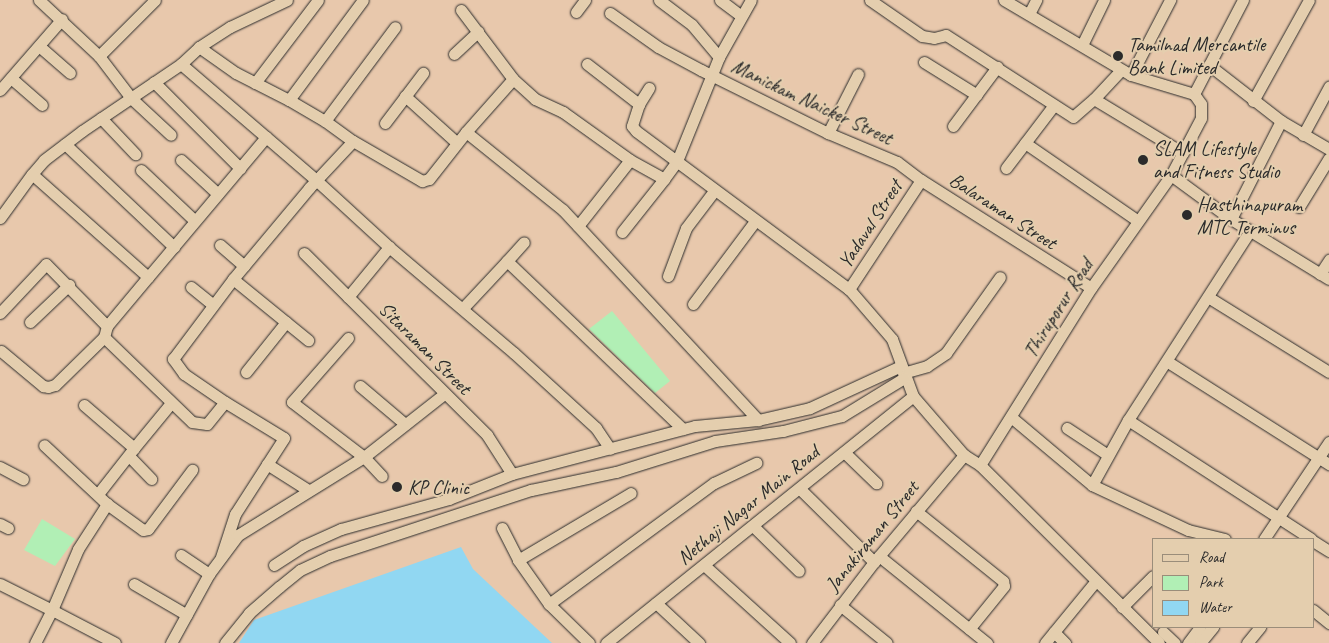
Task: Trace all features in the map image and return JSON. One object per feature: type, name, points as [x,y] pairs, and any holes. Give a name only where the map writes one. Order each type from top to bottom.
[{"type":"street","points":[[39,0],[99,56],[131,98],[170,135]]},
{"type":"street","points":[[99,56],[155,0]]},
{"type":"street","points":[[0,218],[32,174],[65,144],[181,64],[199,47],[230,27],[287,0]]},
{"type":"street","points":[[256,83],[318,0]]},
{"type":"street","points":[[289,100],[363,0]]},
{"type":"street","points":[[576,12],[586,0]]},
{"type":"street","points":[[658,0],[692,25],[719,56]]},
{"type":"street","points":[[720,0],[741,16]]},
{"type":"street","points":[[622,232],[677,161],[719,56],[751,0]]},
{"type":"street","points":[[870,0],[922,36],[934,38],[946,35],[1073,117],[1094,99],[1121,70]]},
{"type":"street","points":[[1004,0],[1132,76],[1194,94],[1243,0]]},
{"type":"street","points":[[1030,14],[1036,0]]},
{"type":"street","points":[[1082,45],[1104,0]]},
{"type":"street","points":[[1132,76],[1170,0]]},
{"type":"street","points":[[1253,101],[1309,0]]},
{"type":"street","points":[[461,10],[514,79],[535,100],[563,112],[630,160],[664,179]]},
{"type":"street","name":"Manickam Naicker Street","points":[[610,13],[658,46],[712,76],[828,133],[897,162]]},
{"type":"street","points":[[0,90],[62,20]]},
{"type":"street","points":[[325,121],[395,27]]},
{"type":"street","points":[[454,54],[478,32]]},
{"type":"street","points":[[39,46],[70,73]]},
{"type":"street","points":[[199,47],[422,181],[429,179],[466,132],[514,79]]},
{"type":"street","points":[[924,62],[977,95]]},
{"type":"street","points":[[181,64],[463,308],[596,428],[610,449]]},
{"type":"street","points":[[587,64],[639,104]]},
{"type":"street","points":[[1209,65],[1281,121],[1329,149]]},
{"type":"street","points":[[953,126],[997,67]]},
{"type":"street","points":[[385,123],[423,73]]},
{"type":"street","points":[[828,133],[858,74]]},
{"type":"street","points":[[11,78],[42,105]]},
{"type":"street","points":[[154,82],[240,168]]},
{"type":"street","points":[[649,88],[639,104],[632,126],[714,191],[849,289],[885,327],[913,396],[964,454],[980,465],[1122,607],[1161,638],[1175,643]]},
{"type":"street","points":[[1303,135],[1328,92]]},
{"type":"street","name":"Thiruporur Road","points":[[980,465],[1091,288],[1171,175],[1203,112],[1194,94]]},
{"type":"street","points":[[406,96],[457,143]]},
{"type":"street","points":[[1094,99],[1183,153]]},
{"type":"street","points":[[1006,168],[1054,104]]},
{"type":"street","points":[[101,118],[135,154]]},
{"type":"street","points":[[1231,219],[1281,121]]},
{"type":"street","points":[[466,132],[563,210],[758,420]]},
{"type":"street","points":[[1,351],[42,386],[55,385],[106,331],[148,277],[266,137]]},
{"type":"street","points":[[220,557],[235,514],[284,438],[184,374],[173,359],[233,279],[316,180],[353,141]]},
{"type":"street","points":[[1024,143],[1138,221]]},
{"type":"street","points":[[65,144],[174,247]]},
{"type":"street","points":[[1299,207],[1329,158]]},
{"type":"street","points":[[181,160],[218,194]]},
{"type":"street","points":[[578,226],[630,160]]},
{"type":"street","name":"Yadaval Street","points":[[849,289],[921,180],[897,162]]},
{"type":"street","points":[[142,170],[195,221]]},
{"type":"street","points":[[32,174],[148,277]]},
{"type":"street","points":[[1171,175],[1231,219],[1324,277],[1329,260]]},
{"type":"street","name":"Balaraman Street","points":[[921,180],[1091,288]]},
{"type":"street","points":[[668,276],[686,228],[714,191]]},
{"type":"street","points":[[693,304],[755,221]]},
{"type":"street","points":[[1092,485],[1128,420],[1168,362],[1250,231]]},
{"type":"street","points":[[463,308],[524,242]]},
{"type":"street","points":[[220,245],[244,266]]},
{"type":"street","points":[[348,297],[390,246]]},
{"type":"street","name":"Sitaraman Street","points":[[304,253],[490,440],[512,474]]},
{"type":"street","points":[[507,261],[683,429]]},
{"type":"street","points":[[0,312],[43,264],[49,264],[171,403],[192,422],[203,425],[225,402]]},
{"type":"street","points":[[274,565],[304,546],[341,529],[448,499],[512,474],[683,429],[758,420],[810,408],[903,372],[927,366],[946,353],[1000,277]]},
{"type":"street","points":[[233,279],[308,340]]},
{"type":"street","points":[[30,322],[69,286]]},
{"type":"street","points":[[191,287],[213,305]]},
{"type":"street","points":[[1208,297],[1329,372]]},
{"type":"street","points":[[246,372],[286,322]]},
{"type":"street","points":[[348,338],[292,402],[364,457],[382,476]]},
{"type":"street","points":[[1168,362],[1329,464]]},
{"type":"street","points":[[225,643],[248,612],[300,570],[330,556],[531,490],[616,472],[715,441],[783,430],[842,416],[903,372]]},
{"type":"street","points":[[360,386],[404,424]]},
{"type":"street","points":[[171,643],[209,574],[238,535],[364,457],[444,394]]},
{"type":"street","name":"Nethaji Nagar Main Road","points":[[606,643],[800,489],[913,396]]},
{"type":"street","points":[[98,494],[171,403]]},
{"type":"street","points":[[84,405],[132,452],[151,479]]},
{"type":"street","points":[[1011,418],[1092,485],[1180,526],[1222,538]]},
{"type":"street","points":[[1128,420],[1309,538]]},
{"type":"street","points":[[1067,428],[1108,455]]},
{"type":"street","points":[[1265,538],[1329,442]]},
{"type":"street","points":[[44,446],[107,504],[142,530],[148,529],[192,470]]},
{"type":"street","points":[[844,452],[876,483]]},
{"type":"street","name":"Janakiraman Street","points":[[812,643],[876,559],[964,454]]},
{"type":"street","points":[[550,604],[707,488],[756,463]]},
{"type":"street","points":[[267,464],[308,490]]},
{"type":"street","points":[[0,467],[22,479]]},
{"type":"street","points":[[800,489],[876,559],[987,643]]},
{"type":"street","points":[[518,560],[631,494]]},
{"type":"street","points":[[36,643],[78,550],[107,504]]},
{"type":"street","points":[[916,511],[1000,579],[1004,586],[969,630]]},
{"type":"street","points":[[753,526],[799,571]]},
{"type":"street","points":[[502,528],[518,560],[550,604],[588,643]]},
{"type":"street","points":[[1314,541],[1329,551]]},
{"type":"street","points":[[181,555],[209,574]]},
{"type":"street","points":[[704,565],[790,643]]},
{"type":"street","points":[[1122,607],[1152,577]]},
{"type":"street","points":[[1045,643],[1096,582]]},
{"type":"street","points":[[0,584],[115,643]]},
{"type":"street","points":[[134,584],[186,615]]},
{"type":"street","points":[[656,603],[699,643]]},
{"type":"street","points":[[840,605],[887,643]]},
{"type":"street","points":[[1314,611],[1329,623]]},
{"type":"street","points":[[1188,643],[1199,628]]},
{"type":"street","points":[[1200,643],[1212,628]]},
{"type":"street","points":[[1247,643],[1255,628]]},
{"type":"street","points":[[1054,632],[1065,643]]},
{"type":"green space","points":[[612,311],[670,381],[655,393],[589,329]]},
{"type":"green space","points":[[42,519],[75,539],[55,566],[24,550]]},
{"type":"water","points":[[461,547],[473,569],[552,643],[239,643],[254,620]]},
{"type":"place","name":"Tamilnad Mercantile Bank Limited","points":[[1118,56]]},
{"type":"place","name":"SLAM Lifestyle and Fitness Studio","points":[[1143,160]]},
{"type":"place","name":"Hasthinapuram MTC Terminus","points":[[1187,215]]},
{"type":"place","name":"KP Clinic","points":[[397,487]]}]
